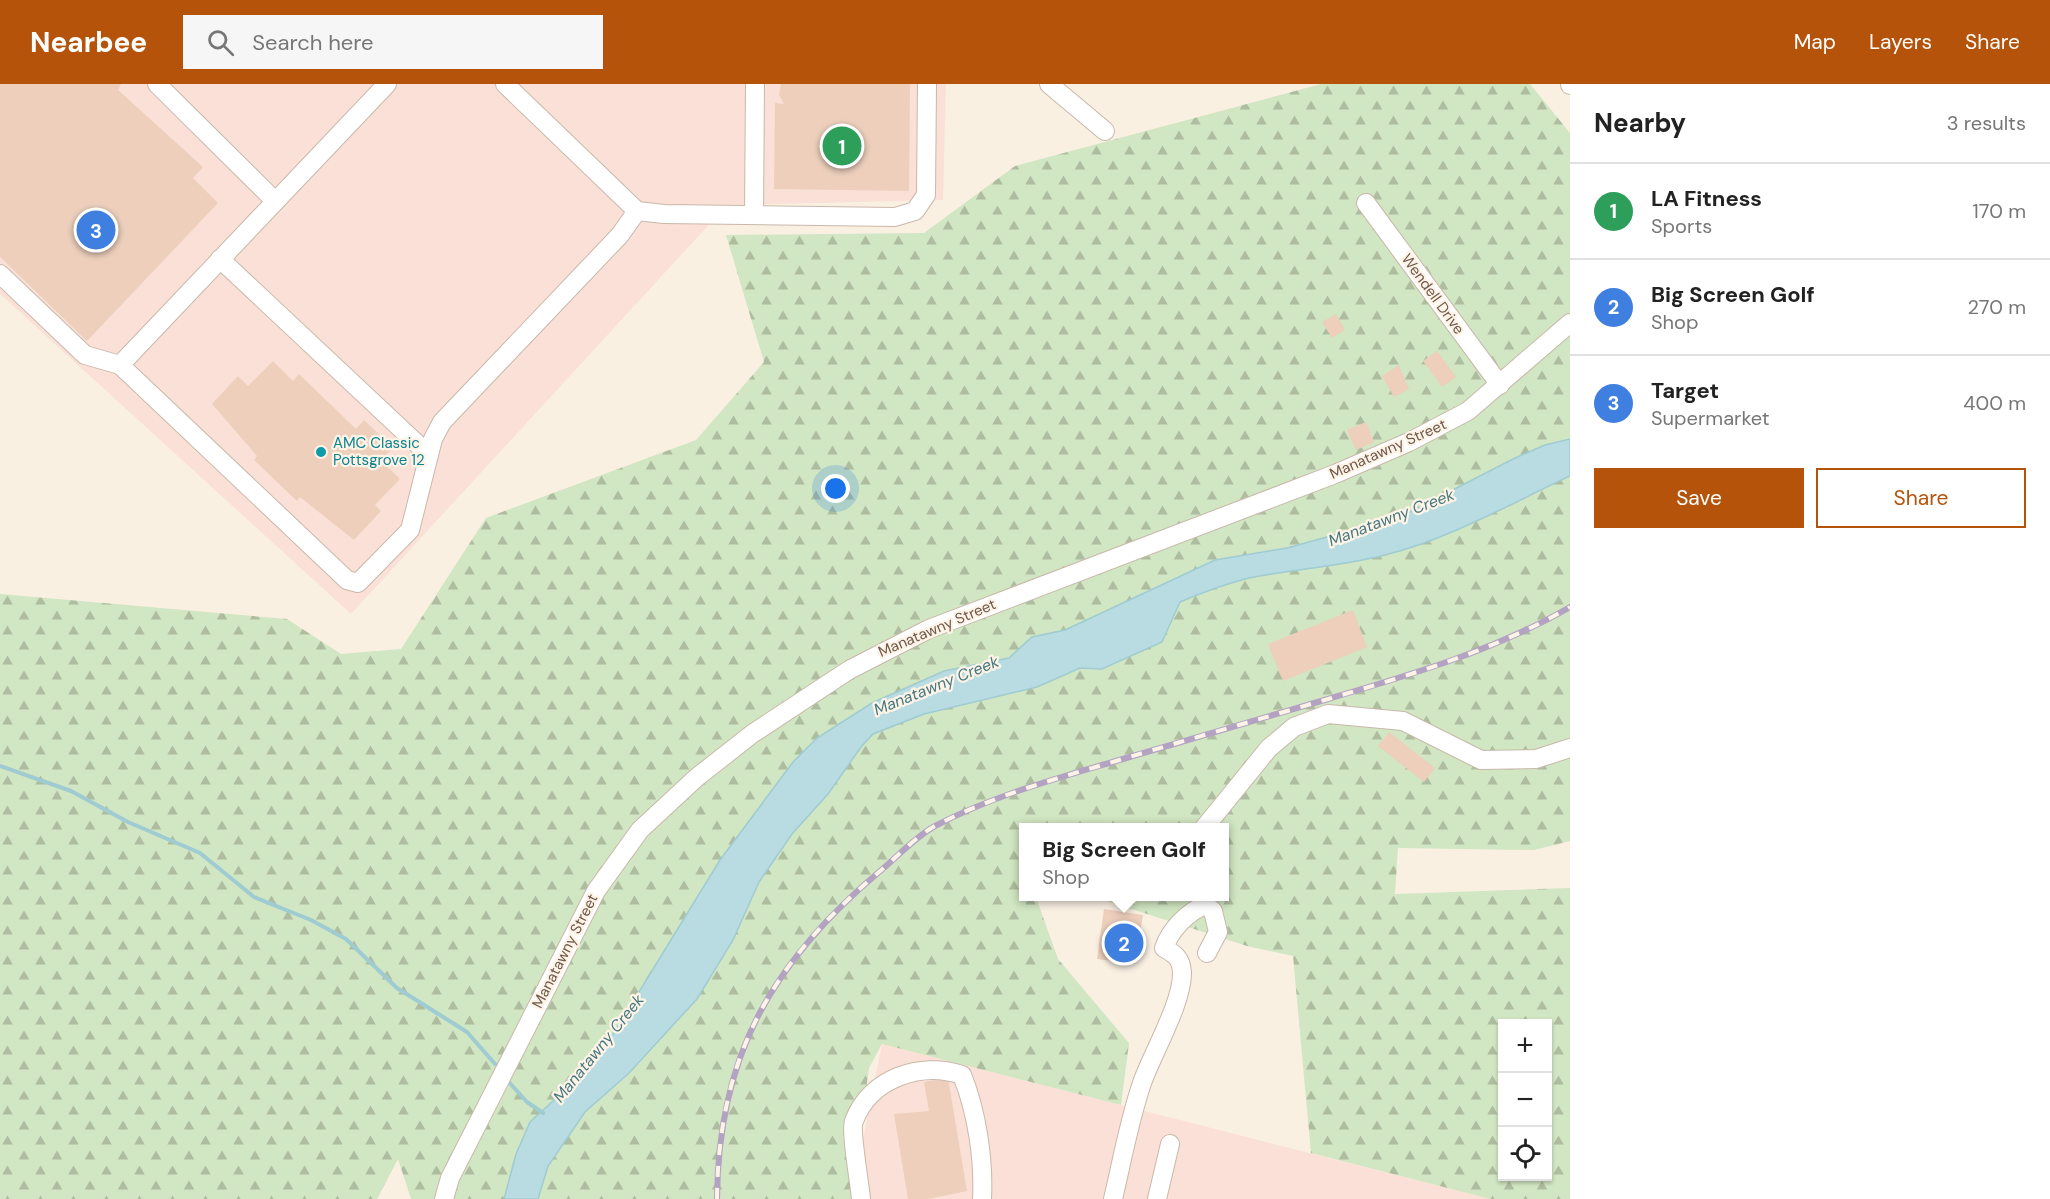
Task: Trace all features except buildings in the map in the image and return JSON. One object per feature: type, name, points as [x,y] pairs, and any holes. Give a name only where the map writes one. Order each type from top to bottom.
[{"type":"street","points":[[157,84],[275,201]]},
{"type":"street","points":[[120,365],[387,84]]},
{"type":"street","points":[[505,84],[637,211],[664,214],[895,217],[915,211],[926,195],[927,84]]},
{"type":"street","points":[[754,214],[755,84]]},
{"type":"street","points":[[1049,84],[1105,131]]},
{"type":"street","name":"Wendell Drive","points":[[1366,203],[1500,385]]},
{"type":"street","points":[[0,274],[85,355],[120,365],[347,580],[358,583],[410,530],[433,439],[442,422],[620,235],[637,211]]},
{"type":"street","points":[[220,259],[429,455]]},
{"type":"street","name":"Manatawny Street","points":[[444,1199],[450,1178],[596,891],[640,830],[696,778],[752,734],[849,670],[911,637],[1370,459],[1440,428],[1468,411],[1570,323]]},
{"type":"street","points":[[1208,823],[1269,748],[1294,727],[1328,714],[1403,721],[1481,760],[1536,759],[1570,748]]},
{"type":"street","points":[[1113,1199],[1142,1083],[1167,1028],[1182,973],[1180,960],[1176,954],[1164,948],[1183,920],[1197,908],[1206,905],[1213,911],[1218,932],[1208,953]]},
{"type":"street","points":[[861,1199],[852,1122],[867,1099],[891,1080],[910,1072],[933,1068],[962,1075],[969,1093],[983,1180],[982,1199]]},
{"type":"street","points":[[1156,1199],[1170,1144]]},
{"type":"shaded area","points":[[0,84],[946,84],[943,200],[727,205],[351,614],[0,294]]},
{"type":"shaded area","points":[[882,1044],[1490,1199],[851,1199]]},
{"type":"green space","points":[[1321,84],[1530,84],[1570,133],[1570,841],[1534,850],[1398,848],[1395,894],[1570,888],[1570,1199],[1490,1199],[1311,1153],[1293,956],[1247,946],[1106,901],[1229,901],[1229,823],[1019,823],[1019,901],[1037,901],[1058,959],[1129,1043],[1121,1105],[882,1044],[869,1068],[851,1199],[411,1199],[398,1159],[377,1199],[0,1199],[0,594],[287,619],[341,654],[401,649],[486,518],[696,440],[764,362],[726,235],[924,233],[1015,166]]},
{"type":"water","name":"Manatawny Creek","points":[[1570,439],[1570,476],[1456,530],[1385,555],[1245,579],[1212,589],[1180,602],[1162,642],[1102,669],[1080,668],[1037,687],[924,714],[873,734],[861,747],[828,794],[792,834],[759,882],[733,940],[697,999],[629,1073],[585,1112],[548,1166],[538,1199],[504,1199],[516,1154],[530,1122],[596,1062],[720,860],[793,762],[817,738],[872,703],[944,671],[1009,658],[1032,637],[1065,630],[1215,560],[1287,548],[1400,517],[1515,458],[1545,445]]},
{"type":"waterway","points":[[0,766],[71,791],[128,822],[200,853],[254,897],[311,920],[346,939],[397,988],[467,1032],[495,1064]]},
{"type":"waterway","points":[[507,1080],[527,1102],[543,1113]]},
{"type":"railway","points":[[717,1199],[720,1148],[728,1101],[740,1057],[758,1016],[781,978],[808,942],[841,906],[906,848],[935,826],[1024,789],[1421,671],[1483,649],[1570,607]]},
{"type":"place","name":"LA Fitness","points":[[842,146]]},
{"type":"place","name":"Target","points":[[96,230]]},
{"type":"place","name":"AMC Classic Pottsgrove 12","points":[[321,452]]},
{"type":"place","name":"Big Screen Golf","points":[[1124,943]]}]
